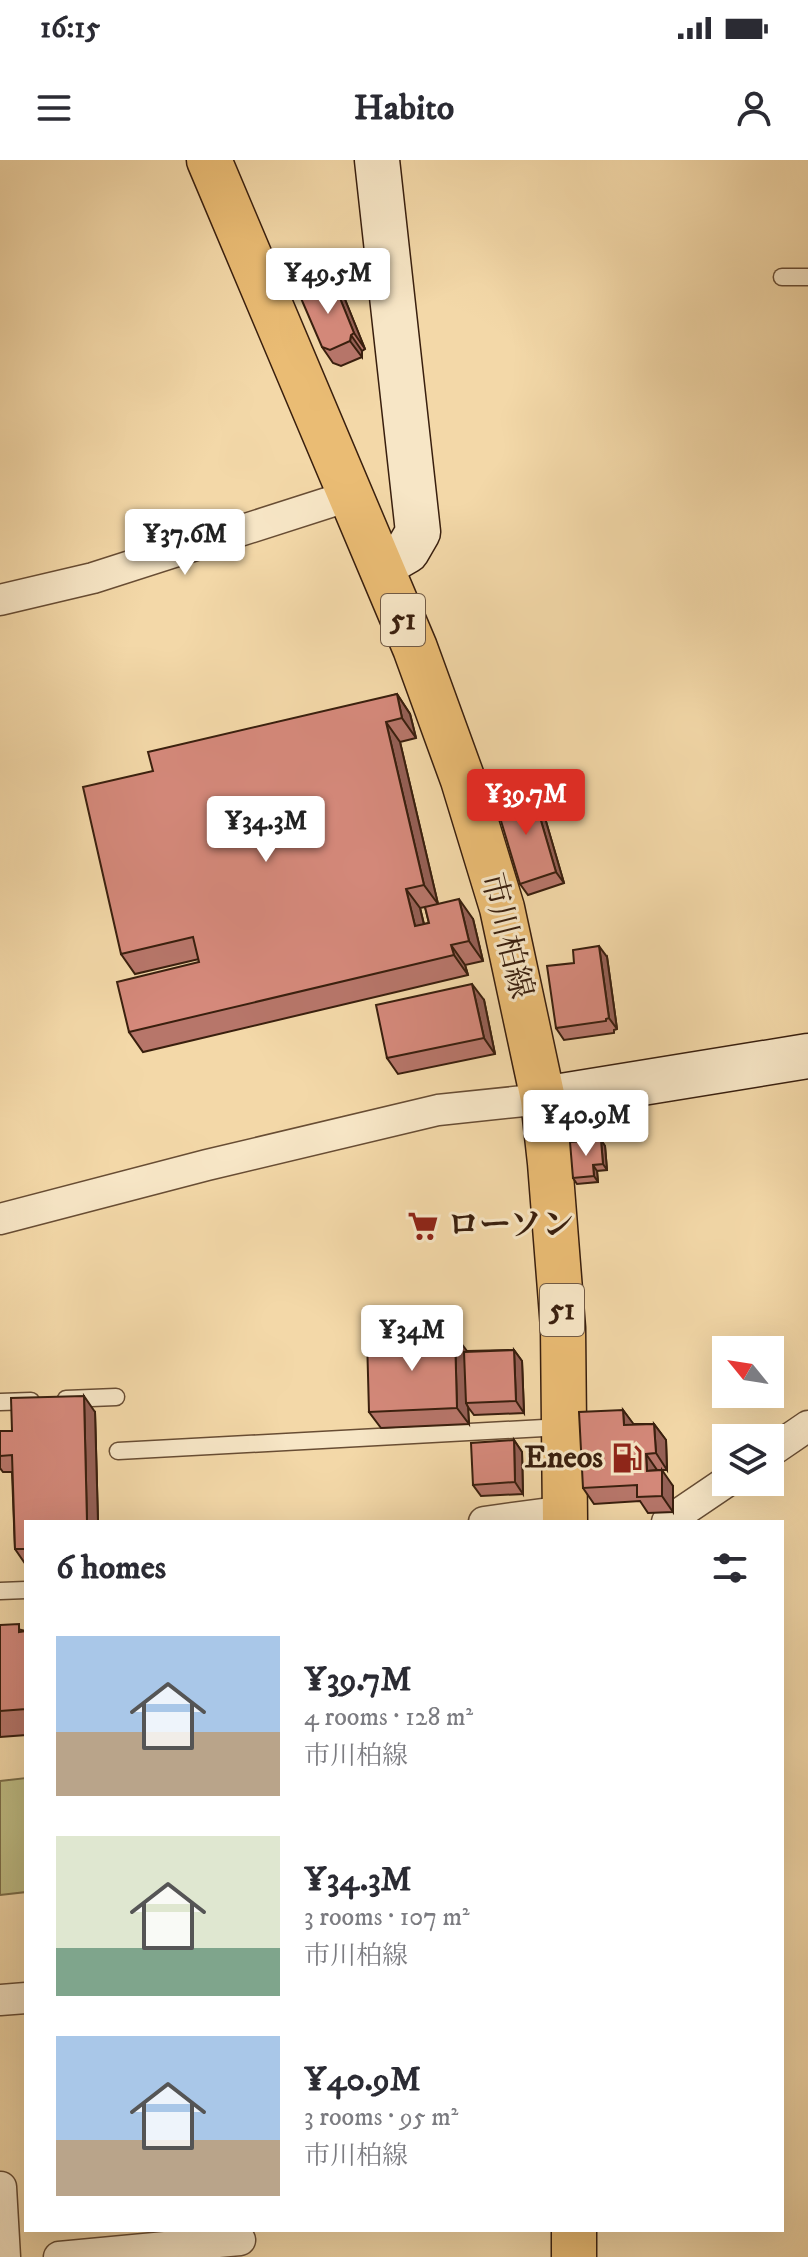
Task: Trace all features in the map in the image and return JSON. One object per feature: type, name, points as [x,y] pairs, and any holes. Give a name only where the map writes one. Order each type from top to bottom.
[{"type":"main road","name":"市川柏線","points":[[209,160],[381,566],[463,780],[498,894],[543,1099],[550,1163],[563,1328],[565,1517]]},
{"type":"main road","points":[[574,2232],[574,2257]]},
{"type":"street","points":[[377,160],[418,532],[407,551],[381,566]]},
{"type":"street","points":[[0,600],[93,578],[352,495]]},
{"type":"street","points":[[0,1219],[207,1165],[438,1110],[543,1099],[808,1056]]},
{"type":"street","points":[[784,1442],[808,1426]]},
{"type":"street","points":[[670,1520],[712,1491]]},
{"type":"street","points":[[516,1520],[565,1517]]},
{"type":"street","points":[[0,2000],[24,1998]]},
{"type":"street","points":[[0,2176],[5,2257]]},
{"type":"street","points":[[59,2257],[240,2240]]},
{"type":"lane","points":[[782,277],[808,277]]},
{"type":"lane","points":[[0,1402],[116,1397]]},
{"type":"lane","points":[[118,1451],[564,1427]]},
{"type":"lane","points":[[0,1591],[24,1590]]},
{"type":"shaded area","points":[[24,1778],[24,1892],[0,1895],[0,1781]]},
{"type":"building","points":[[333,281],[354,333],[350,341],[330,350],[322,347],[300,296]]},
{"type":"building","points":[[397,694],[402,718],[386,722],[424,885],[406,889],[415,926],[429,923],[425,907],[459,899],[469,941],[451,945],[454,955],[129,1032],[117,982],[199,962],[193,937],[121,954],[83,787],[153,771],[148,752]]},
{"type":"building","points":[[532,790],[556,872],[520,884],[495,801]]},
{"type":"building","points":[[599,946],[609,1018],[556,1028],[547,966],[574,963],[573,950]]},
{"type":"building","points":[[472,984],[484,1038],[387,1058],[376,1005]]},
{"type":"building","points":[[601,1140],[603,1164],[593,1165],[594,1176],[573,1178],[570,1142]]},
{"type":"building","points":[[455,1335],[457,1408],[369,1412],[367,1338]]},
{"type":"building","points":[[514,1350],[516,1401],[466,1403],[464,1352]]},
{"type":"building","points":[[84,1396],[87,1520],[24,1520],[24,1549],[15,1549],[12,1455],[0,1456],[0,1431],[12,1431],[11,1398]]},
{"type":"building","points":[[623,1410],[624,1425],[654,1424],[656,1453],[646,1454],[647,1471],[662,1470],[662,1496],[637,1497],[637,1485],[583,1488],[579,1412]]},
{"type":"building","points":[[514,1440],[515,1482],[473,1485],[471,1443]]},
{"type":"building","points":[[19,1624],[19,1632],[24,1631],[24,1709],[0,1711],[0,1625]]},
{"type":"place","name":"ローソン","points":[[423,1226]]},
{"type":"place","name":"Eneos","points":[[627,1458]]}]
